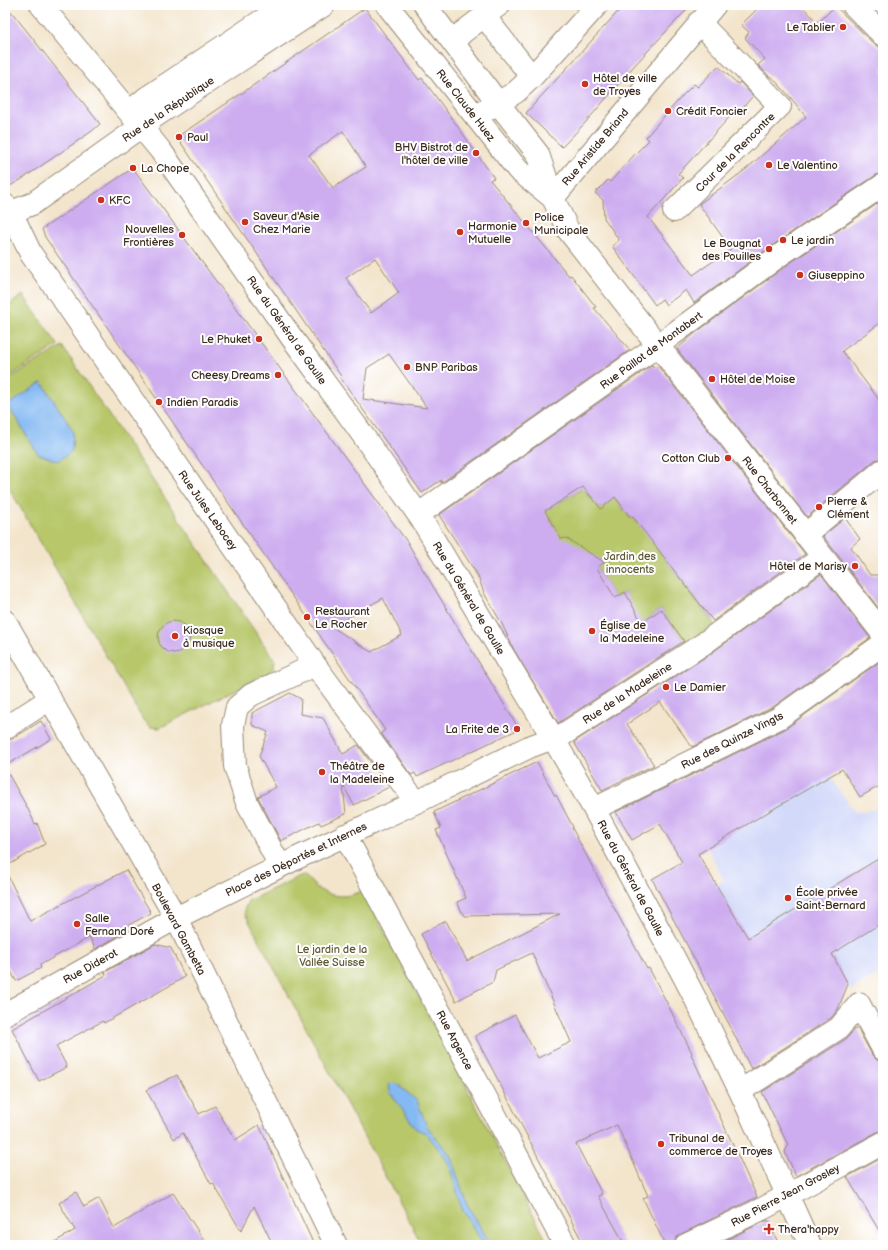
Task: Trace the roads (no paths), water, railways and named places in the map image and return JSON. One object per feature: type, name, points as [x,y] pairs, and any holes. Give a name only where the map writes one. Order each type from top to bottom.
[{"type":"street","name":"Rue du Général de Gaulle","points":[[42,5],[161,151],[419,514],[594,809],[691,989],[740,1091],[810,1245]]},
{"type":"street","name":"Rue de la République","points":[[7,209],[32,204],[135,119],[151,95],[285,5]]},
{"type":"street","name":"Rue de la République","points":[[135,119],[165,110],[324,5]]},
{"type":"street","name":"Rue Claude Huez","points":[[387,5],[518,170],[553,198]]},
{"type":"street","name":"Rue Claude Huez","points":[[425,5],[538,154],[553,198],[568,230],[658,346]]},
{"type":"street","points":[[475,117],[511,96],[532,77],[597,5]]},
{"type":"street","name":"Rue Aristide Briand","points":[[553,198],[699,22],[715,5]]},
{"type":"street","points":[[862,8],[883,35]]},
{"type":"street","points":[[453,41],[491,10],[532,77]]},
{"type":"street","name":"Cour de la Rencontre","points":[[674,211],[780,106],[699,22]]},
{"type":"street","name":"Rue Paillot de Montabert","points":[[419,514],[658,346],[780,255],[883,185]]},
{"type":"street","points":[[5,235],[7,209]]},
{"type":"street","name":"Rue Jules Lebocey","points":[[7,209],[32,254],[315,665],[416,802]]},
{"type":"street","name":"Rue Charbonnet","points":[[658,346],[883,634]]},
{"type":"street","points":[[805,535],[883,470]]},
{"type":"street","name":"Rue de la Madeleine","points":[[416,802],[529,747],[564,734],[703,644],[823,557]]},
{"type":"street","name":"Boulevard Gambetta","points":[[5,621],[176,918],[336,1245]]},
{"type":"street","name":"Rue des Quinze Vingts","points":[[594,809],[779,718],[883,644]]},
{"type":"street","points":[[280,866],[247,803],[236,766],[233,725],[237,707],[250,694],[315,665]]},
{"type":"street","points":[[5,728],[50,699]]},
{"type":"street","name":"Place des Déportés et Internes","points":[[176,918],[280,866],[416,802]]},
{"type":"street","name":"Rue Argence","points":[[346,835],[564,1245]]},
{"type":"street","name":"Rue Diderot","points":[[5,1014],[176,918]]},
{"type":"street","points":[[740,1091],[839,1028],[859,1004],[883,1049]]},
{"type":"street","name":"Rue Pierre Jean Grosley","points":[[686,1245],[764,1208],[883,1143]]},
{"type":"water","points":[[42,382],[73,431],[72,451],[58,461],[38,454],[8,405]]},
{"type":"water","points":[[396,1083],[417,1101],[427,1126],[450,1155],[467,1204],[491,1245],[484,1245],[462,1209],[450,1168],[445,1157],[426,1133],[416,1129],[390,1092],[389,1084]]},
{"type":"place","name":"Le Tablier","points":[[843,27]]},
{"type":"place","name":"Hôtel de ville de Troyes","points":[[585,84]]},
{"type":"place","name":"Crédit Foncier","points":[[668,111]]},
{"type":"place","name":"Paul","points":[[179,137]]},
{"type":"place","name":"BHV Bistrot de l'hôtel de ville","points":[[476,153]]},
{"type":"place","name":"Le Valentino","points":[[769,165]]},
{"type":"place","name":"La Chope","points":[[133,168]]},
{"type":"place","name":"KFC","points":[[101,200]]},
{"type":"place","name":"Saveur d'Asie Chez Marie","points":[[245,222]]},
{"type":"place","name":"Police Municipale","points":[[526,223]]},
{"type":"place","name":"Harmonie Mutuelle","points":[[460,232]]},
{"type":"place","name":"Nouvelles Frontières","points":[[182,235]]},
{"type":"place","name":"Le jardin","points":[[783,240]]},
{"type":"place","name":"Le Bougnat des Pouilles","points":[[769,249]]},
{"type":"place","name":"Giuseppino","points":[[800,275]]},
{"type":"place","name":"Le Phuket","points":[[259,339]]},
{"type":"place","name":"BNP Paribas","points":[[407,367]]},
{"type":"place","name":"Cheesy Dreams","points":[[278,375]]},
{"type":"place","name":"Hôtel de Moise","points":[[712,379]]},
{"type":"place","name":"Indien Paradis","points":[[159,402]]},
{"type":"place","name":"Cotton Club","points":[[728,458]]},
{"type":"place","name":"Pierre & Clément","points":[[819,507]]},
{"type":"place","name":"Hôtel de Marisy","points":[[855,566]]},
{"type":"place","name":"Restaurant Le Rocher","points":[[307,617]]},
{"type":"place","name":"Église de la Madeleine","points":[[592,631]]},
{"type":"place","name":"Kiosque à musique","points":[[175,636]]},
{"type":"place","name":"Le Damier","points":[[666,687]]},
{"type":"place","name":"La Frite de 3","points":[[517,729]]},
{"type":"place","name":"Théâtre de la Madeleine","points":[[322,772]]},
{"type":"place","name":"École privée Saint-Bernard","points":[[788,898]]},
{"type":"place","name":"Salle Fernand Doré","points":[[77,924]]},
{"type":"place","name":"Tribunal de commerce de Troyes","points":[[661,1144]]},
{"type":"place","name":"Thera'happy","points":[[769,1229]]},
{"type":"park label","name":"Jardin des innocents","points":[[630,562]]},
{"type":"park label","name":"Le jardin de la Vallée Suisse","points":[[332,955]]}]
